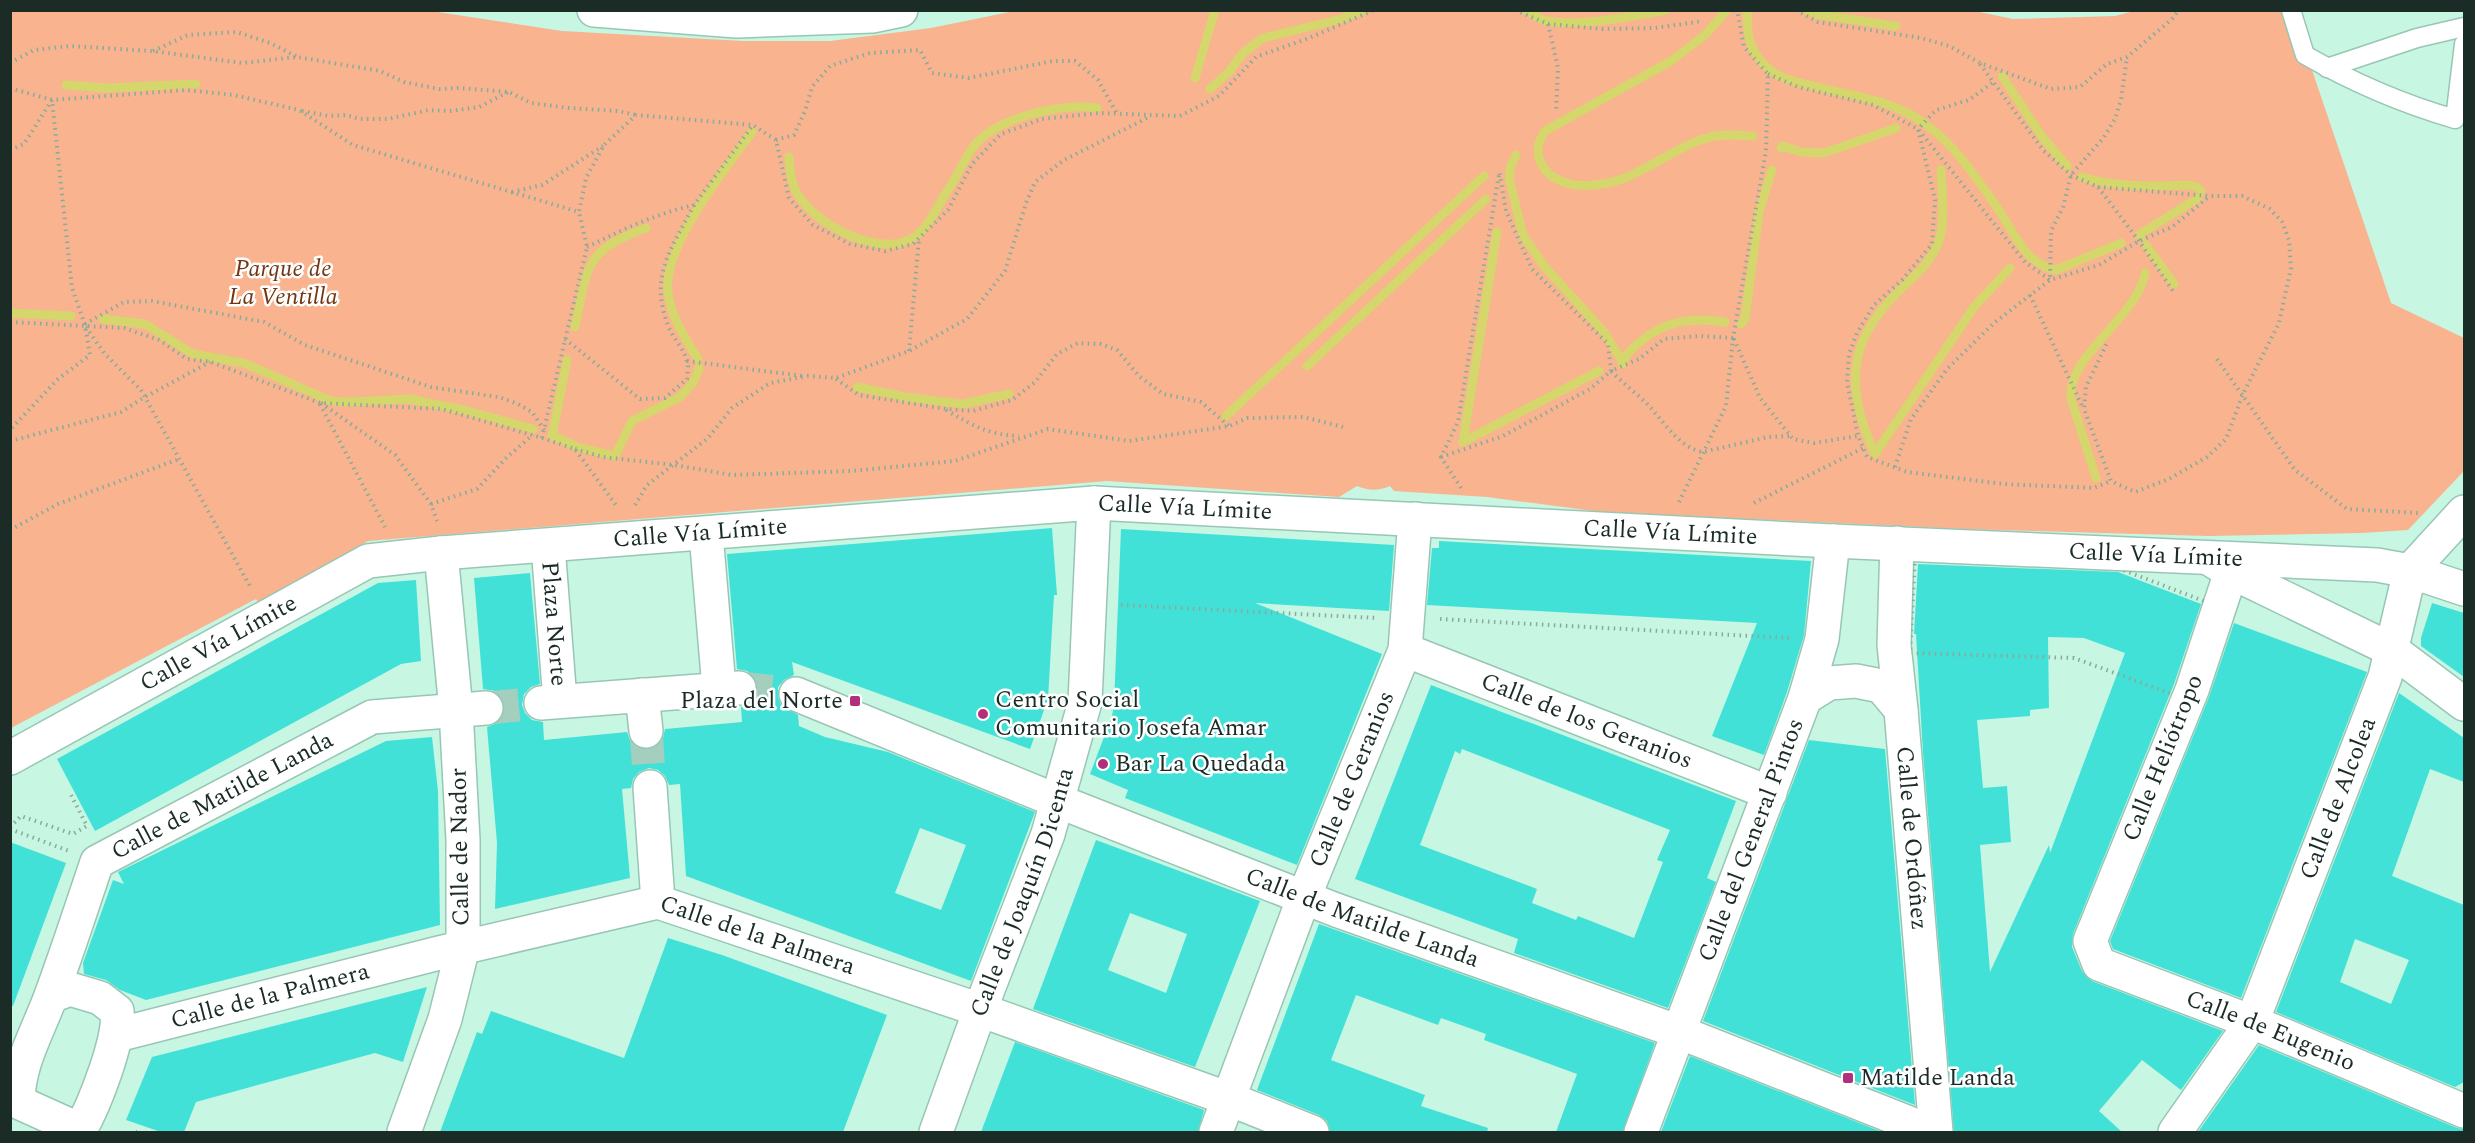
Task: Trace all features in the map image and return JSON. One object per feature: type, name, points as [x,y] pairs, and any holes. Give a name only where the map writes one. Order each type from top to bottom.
[{"type":"street","points":[[594,10],[736,21],[872,16],[901,10]]},
{"type":"street","name":"Calle Vía Límite","points":[[10,758],[368,561],[439,539],[548,546],[1094,503],[1897,543],[2218,564],[2377,565],[2410,571],[2464,589]]},
{"type":"street","name":"Calle de Joaquín Dicenta","points":[[936,1132],[1048,834],[1085,702],[1094,503]]},
{"type":"street","points":[[2410,571],[2464,512]]},
{"type":"street","name":"Calle de Geranios","points":[[1216,1132],[1304,897],[1405,650],[1415,519]]},
{"type":"street","points":[[646,731],[642,695],[729,688],[706,534]]},
{"type":"street","name":"Calle de Nador","points":[[404,1132],[444,1019],[463,947],[463,840],[471,709],[439,539]]},
{"type":"street","name":"Calle del General Pintos","points":[[1641,1132],[1805,698],[1822,639],[1833,541]]},
{"type":"street","name":"Calle de Ordóñez","points":[[1897,543],[1894,645],[1934,1132]]},
{"type":"street","name":"Plaza Norte","points":[[548,546],[551,702],[642,695]]},
{"type":"street","points":[[2218,564],[2392,650],[2464,704]]},
{"type":"street","name":"Calle Heliótropo","points":[[2090,941],[2192,690],[2218,564]]},
{"type":"street","name":"Calle de Alcolea","points":[[2175,1132],[2252,1022],[2385,678],[2410,571]]},
{"type":"street","name":"Calle de los Geranios","points":[[1405,650],[1770,793]]},
{"type":"street","points":[[1805,698],[1829,683],[1856,681],[1881,686],[1901,710]]},
{"type":"street","name":"Calle de Matilde Landa","points":[[796,694],[1058,801],[1304,897],[1679,1032],[1934,1132]]},
{"type":"street","name":"Calle de Matilde Landa","points":[[14,1100],[22,1065],[51,996],[97,862],[372,717],[471,709]]},
{"type":"street","points":[[650,787],[658,902]]},
{"type":"street","name":"Calle de la Palmera","points":[[117,1035],[463,947],[658,902],[980,1010],[1229,1099],[1312,1132]]},
{"type":"street","name":"Calle de Eugenio","points":[[2090,941],[2099,964],[2252,1022],[2464,1111]]},
{"type":"street","points":[[14,1100],[83,1130],[117,1035],[117,1011],[100,998],[70,989],[51,996]]},
{"type":"lane","points":[[2291,10],[2305,55],[2326,68],[2412,106],[2460,120],[2464,44]]},
{"type":"lane","points":[[2326,68],[2417,38],[2464,27]]},
{"type":"path","points":[[10,63],[34,50],[70,46],[152,51],[242,63],[297,57],[380,71],[404,82],[439,89],[459,88],[509,92],[531,103],[753,125],[776,140],[789,198],[813,225],[850,244],[885,251],[913,244],[948,210],[972,164],[1001,134],[1042,119],[1099,113],[1150,117],[1180,116],[1219,96],[1256,57],[1310,38],[1374,10]]},
{"type":"path","points":[[1515,10],[1548,24],[1602,29],[1655,28],[1703,21]]},
{"type":"path","points":[[1737,10],[1744,47],[1768,74],[1798,87],[1873,105],[1918,129],[2025,262],[2050,280]]},
{"type":"path","points":[[1796,10],[1818,22],[1921,38],[1949,46],[1980,63],[2051,89],[2080,87],[2107,64],[2127,57],[2172,19],[2179,10]]},
{"type":"path","points":[[1548,24],[1558,68],[1556,111]]},
{"type":"path","points":[[152,51],[188,35],[237,32],[270,43],[297,57]]},
{"type":"path","points":[[776,140],[794,135],[805,111],[812,87],[830,66],[870,53],[920,50],[932,73],[969,78],[1053,61],[1075,61],[1098,80],[1117,115]]},
{"type":"path","points":[[2050,280],[2051,231],[2063,207],[2071,176],[2104,137],[2115,119],[2123,92],[2127,57]]},
{"type":"path","points":[[1980,63],[1992,83],[2043,150],[2071,176],[2098,187],[2210,196],[2242,196],[2270,209],[2282,222],[2289,240],[2291,268],[2279,323],[2243,394],[2226,439],[2207,457],[2169,479],[2135,492],[2111,481],[2084,409],[2030,295]]},
{"type":"path","points":[[1677,506],[1726,406],[1733,338],[1766,151],[1768,74]]},
{"type":"path","points":[[1918,129],[1936,110],[1969,100],[1992,83]]},
{"type":"path","points":[[10,88],[52,100],[186,90],[234,95],[329,116],[346,115],[360,119],[388,119],[429,110],[450,111],[479,107],[509,92]]},
{"type":"path","points":[[10,150],[24,144],[52,100]]},
{"type":"path","points":[[10,430],[58,379],[90,355],[85,325],[72,288],[52,100]]},
{"type":"path","points":[[299,110],[353,145],[579,212]]},
{"type":"path","points":[[511,192],[542,184],[604,145],[636,115]]},
{"type":"path","points":[[687,361],[836,378],[909,351],[967,319],[1005,271],[1026,203],[1035,182],[1064,160],[1150,117]]},
{"type":"path","points":[[566,339],[640,399],[665,398],[687,379],[687,361],[663,309],[660,281],[665,259],[694,205],[753,125]]},
{"type":"path","points":[[1918,129],[1935,200],[1932,244],[1902,280],[1874,305],[1857,333],[1849,354],[1847,382],[1858,436],[1867,457],[1907,472],[2042,487],[2094,488],[2111,481]]},
{"type":"path","points":[[542,438],[587,248],[579,212],[586,178],[604,145]]},
{"type":"path","points":[[1440,457],[1458,422],[1500,170],[1506,211],[1532,269],[1608,344],[1611,371],[1644,401],[1680,440],[1696,451],[1703,452],[1768,436],[1790,436]]},
{"type":"path","points":[[2098,187],[2175,294]]},
{"type":"path","points":[[1895,467],[1911,419],[1947,369],[1994,323],[2050,280],[2099,265],[2139,241],[2172,227],[2210,196]]},
{"type":"path","points":[[587,248],[642,220],[694,205]]},
{"type":"path","points":[[909,351],[920,237]]},
{"type":"path","points":[[85,325],[124,302],[152,301],[264,322],[305,345],[430,387],[498,397],[518,404],[532,412],[544,430]]},
{"type":"path","points":[[10,322],[124,328],[159,340],[187,359],[211,362],[320,403],[395,456],[431,504],[439,539]]},
{"type":"path","points":[[85,325],[104,353],[145,396],[253,592]]},
{"type":"path","points":[[1440,457],[1503,436],[1590,389],[1611,371],[1640,359],[1664,339],[1699,336],[1733,338]]},
{"type":"path","points":[[1733,338],[1760,398],[1792,440],[1814,443],[1858,436]]},
{"type":"path","points":[[836,378],[859,395],[946,409],[974,411],[1012,400],[1035,382],[1057,354],[1078,343],[1101,344],[1117,350],[1139,376],[1163,394],[1201,402],[1230,426]]},
{"type":"path","points":[[2084,409],[2086,387],[2107,343]]},
{"type":"path","points":[[2217,359],[2295,470],[2348,509],[2423,513]]},
{"type":"path","points":[[10,441],[121,412],[145,396],[211,362]]},
{"type":"path","points":[[632,511],[647,485],[708,438],[732,408],[770,384],[808,376]]},
{"type":"path","points":[[320,403],[442,409],[603,457],[674,465],[732,475],[851,471],[955,460],[1048,429],[1129,441],[1230,426],[1247,418],[1304,417],[1343,427]]},
{"type":"path","points":[[320,403],[385,528]]},
{"type":"path","points":[[946,409],[977,428],[999,435],[1024,436]]},
{"type":"path","points":[[431,504],[477,489],[507,457],[533,435]]},
{"type":"path","points":[[1747,506],[1863,448]]},
{"type":"path","points":[[575,449],[620,511]]},
{"type":"path","points":[[1440,457],[1467,497]]},
{"type":"path","points":[[10,530],[58,504],[179,459]]},
{"type":"path","points":[[1915,556],[2110,564],[2209,603],[2210,607],[2177,696],[2074,658],[1910,653],[1915,556]]},
{"type":"path","points":[[1090,604],[1388,618]]},
{"type":"path","points":[[1434,619],[1822,639]]},
{"type":"path","points":[[71,795],[87,826],[73,834],[21,816],[10,828],[78,854]]},
{"type":"green space","name":"Parque de La Ventilla","points":[[1019,10],[1970,10],[2013,19],[2115,16],[2138,10],[2292,11],[2391,303],[2464,338],[2464,471],[2408,530],[2362,533],[2208,536],[1963,529],[1601,512],[1487,497],[1394,491],[1390,486],[1374,490],[1357,486],[1339,497],[1107,481],[368,541],[258,602],[256,599],[11,728],[11,11],[431,11],[562,31],[743,41],[830,41],[931,28]]},
{"type":"building","points":[[1052,528],[1057,595],[1054,595],[1048,699],[1030,749],[792,662],[794,675],[784,680],[778,687],[781,705],[798,715],[799,726],[825,737],[888,752],[1035,812],[971,981],[686,876],[680,784],[669,785],[665,776],[658,770],[649,768],[639,772],[633,779],[631,788],[622,789],[630,878],[495,909],[497,843],[487,727],[497,723],[503,717],[505,707],[502,698],[495,691],[483,689],[474,578],[530,573],[540,684],[531,687],[524,694],[522,705],[525,713],[532,720],[543,722],[544,740],[627,732],[631,743],[647,750],[658,746],[665,729],[742,722],[741,707],[750,703],[756,696],[758,686],[754,677],[747,671],[737,669],[727,554]],"holes":[[[920,828],[966,845],[941,910],[895,893]]]},
{"type":"building","points":[[1121,529],[1394,545],[1389,611],[1255,603],[1382,654],[1297,865],[1125,798],[1128,790],[1090,774],[1114,705]]},
{"type":"building","points":[[1439,541],[1811,561],[1804,635],[1787,692],[1764,755],[1712,736],[1757,623],[1427,605],[1432,548],[1439,548]]},
{"type":"building","points":[[1918,564],[2118,572],[2201,604],[2174,684],[2073,934],[2072,947],[2082,971],[2092,981],[2223,1031],[2181,1090],[2142,1060],[2099,1111],[2122,1132],[1954,1132],[1923,753],[1916,634],[1914,634]],"holes":[[[2048,637],[2084,638],[2125,653],[2050,853],[2049,845],[1990,972],[1980,845],[2011,842],[2007,786],[1983,788],[1977,720],[2030,716],[2030,710],[2049,708]]]},
{"type":"building","points":[[416,580],[421,661],[401,664],[95,831],[57,759],[378,583]]},
{"type":"building","points":[[2432,603],[2464,613],[2464,677],[2421,646],[2421,638]]},
{"type":"building","points":[[2234,623],[2367,672],[2241,998],[2113,949],[2110,941],[2209,697]]},
{"type":"building","points":[[1431,685],[1736,801],[1707,878],[1716,882],[1668,1008],[1514,953],[1518,939],[1355,879]],"holes":[[[1462,749],[1670,830],[1657,860],[1663,862],[1634,938],[1578,916],[1576,920],[1532,903],[1537,889],[1420,845],[1455,751],[1460,754]]]},
{"type":"building","points":[[2399,693],[2464,738],[2464,782],[2430,769],[2392,876],[2464,905],[2464,1082],[2455,1087],[2276,1012]],"holes":[[[2355,939],[2409,960],[2391,1004],[2340,982]]]},
{"type":"building","points":[[432,737],[438,791],[440,925],[146,1000],[120,990],[106,980],[84,974],[83,963],[113,880],[124,884],[118,872],[386,741]]},
{"type":"building","points":[[1809,740],[1885,749],[1915,1105],[1703,1021]]},
{"type":"building","points":[[1096,840],[1260,901],[1195,1067],[1033,1009]],"holes":[[[1130,913],[1187,934],[1166,993],[1108,970]]]},
{"type":"building","points":[[10,842],[66,863],[13,1006],[10,1005]]},
{"type":"building","points":[[1319,924],[1655,1043],[1623,1132],[1556,1132],[1577,1074],[1484,1040],[1486,1034],[1441,1018],[1438,1025],[1356,995],[1331,1060],[1425,1095],[1421,1106],[1488,1128],[1487,1132],[1330,1132],[1327,1121],[1319,1115],[1257,1090]]},
{"type":"building","points":[[668,938],[722,955],[887,1015],[843,1132],[440,1132],[477,1032],[482,1034],[491,1011],[624,1058]]},
{"type":"building","points":[[427,987],[403,1062],[375,1053],[196,1102],[184,1132],[161,1132],[126,1120],[152,1057]]},
{"type":"building","points":[[1015,1042],[1204,1110],[1198,1132],[981,1132]]},
{"type":"building","points":[[2259,1045],[2464,1129],[2464,1132],[2198,1132]]},
{"type":"building","points":[[1690,1056],[1882,1132],[1661,1132]]},
{"type":"waterway","points":[[1195,78],[1215,10]]},
{"type":"waterway","points":[[1210,89],[1229,72],[1243,53],[1263,38],[1341,19],[1363,10]]},
{"type":"waterway","points":[[1526,10],[1546,21],[1574,23],[1666,10]]},
{"type":"waterway","points":[[1727,10],[1705,35],[1671,61],[1545,131],[1539,143],[1539,156],[1545,170],[1557,179],[1576,185],[1595,185],[1627,177],[1709,137],[1753,136]]},
{"type":"waterway","points":[[1747,10],[1748,35],[1752,46],[1762,62],[1772,71],[1793,81],[1867,98],[1895,107],[1921,121],[1943,138],[1980,183],[2020,245],[2035,261],[2056,270],[2121,243]]},
{"type":"waterway","points":[[1807,10],[1815,14],[1896,26]]},
{"type":"waterway","points":[[2002,76],[2043,138],[2067,166]]},
{"type":"waterway","points":[[66,85],[106,88],[196,84]]},
{"type":"waterway","points":[[789,157],[791,177],[796,192],[820,218],[835,228],[868,242],[901,243],[914,237],[924,228],[970,151],[984,136],[998,127],[1031,114],[1066,108],[1097,108]]},
{"type":"waterway","points":[[1781,148],[1782,146],[1801,152],[1824,153],[1896,128]]},
{"type":"waterway","points":[[698,359],[672,310],[668,292],[669,274],[685,231],[712,187],[752,132]]},
{"type":"waterway","points":[[1516,155],[1511,165],[1509,178],[1523,235],[1544,266],[1604,332],[1622,361]]},
{"type":"waterway","points":[[1741,324],[1745,319],[1759,212],[1772,170]]},
{"type":"waterway","points":[[1875,454],[1859,410],[1856,390],[1859,351],[1867,332],[1879,314],[1924,266],[1934,252],[1943,218],[1941,170]]},
{"type":"waterway","points":[[1226,416],[1484,176]]},
{"type":"waterway","points":[[2082,177],[2122,185],[2189,185],[2201,191]]},
{"type":"waterway","points":[[2141,237],[2140,234],[2198,198]]},
{"type":"waterway","points":[[1307,366],[1486,199]]},
{"type":"waterway","points":[[575,327],[587,275],[599,254],[625,236],[646,228]]},
{"type":"waterway","points":[[1463,442],[1497,232]]},
{"type":"waterway","points":[[2146,245],[2174,284]]},
{"type":"waterway","points":[[1875,454],[1974,307],[2010,268]]},
{"type":"waterway","points":[[2096,478],[2071,399],[2072,383],[2079,367],[2090,352],[2130,305],[2140,289],[2145,273]]},
{"type":"waterway","points":[[10,313],[71,316]]},
{"type":"waterway","points":[[103,319],[145,324],[193,354],[244,363],[331,401],[409,399],[464,410],[533,429]]},
{"type":"waterway","points":[[1622,364],[1637,344],[1660,329],[1690,320],[1725,322]]},
{"type":"waterway","points":[[552,436],[567,360]]},
{"type":"waterway","points":[[556,437],[578,447],[615,456],[632,421],[680,397],[693,383],[699,368]]},
{"type":"waterway","points":[[1463,442],[1599,371]]},
{"type":"waterway","points":[[857,387],[905,397],[962,404],[1009,394]]},
{"type":"tunnel","points":[[739,688],[796,694]]},
{"type":"tunnel","points":[[486,708],[541,703]]},
{"type":"tunnel","points":[[646,731],[650,787]]},
{"type":"place","name":"Plaza del Norte","points":[[855,701]]},
{"type":"place","name":"Centro Social Comunitario Josefa Amar","points":[[983,714]]},
{"type":"place","name":"Bar La Quedada","points":[[1103,764]]},
{"type":"place","name":"Matilde Landa","points":[[1848,1078]]}]
